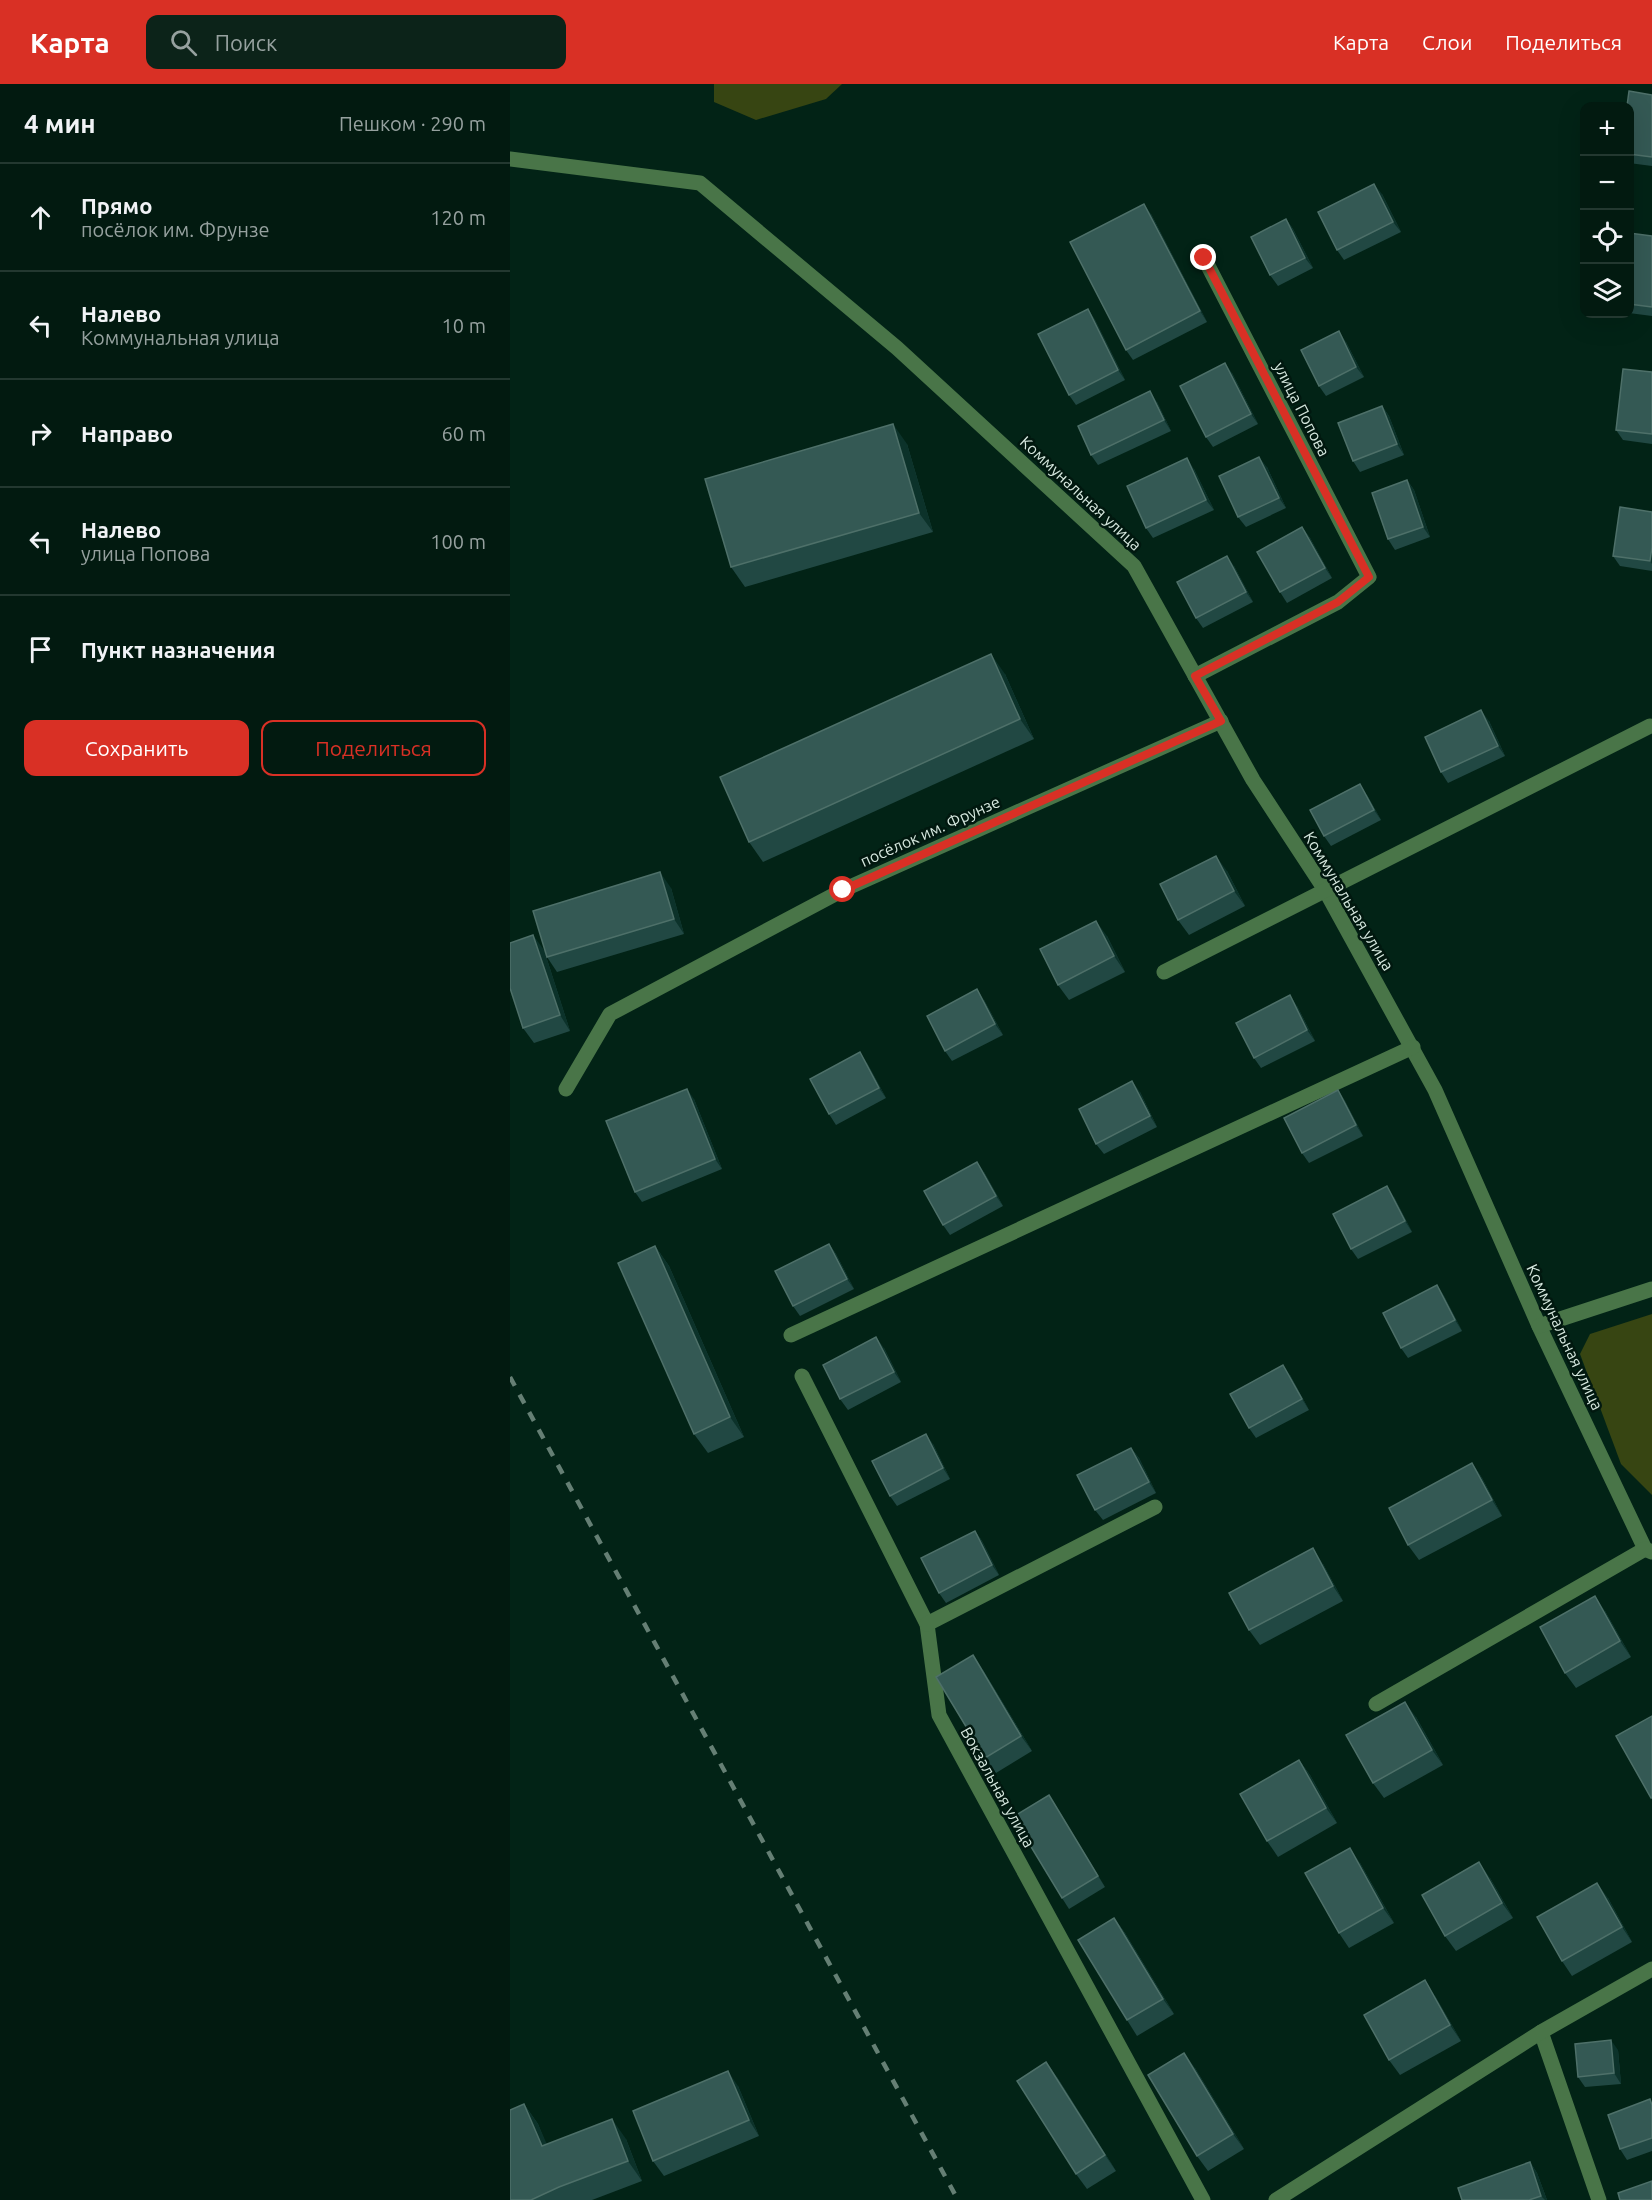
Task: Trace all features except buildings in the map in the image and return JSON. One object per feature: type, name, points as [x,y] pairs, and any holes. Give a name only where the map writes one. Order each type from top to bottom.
[{"type":"street","name":"Коммунальная улица","points":[[510,159],[700,183],[897,348],[1134,566],[1253,780],[1325,890],[1413,1047],[1435,1090],[1539,1326],[1649,1550]]},
{"type":"street","name":"улица Попова","points":[[1195,676],[1338,602],[1369,577],[1204,258]]},
{"type":"street","name":"посёлок им. Фрунзе","points":[[567,1089],[610,1014],[843,890],[1221,721]]},
{"type":"street","points":[[1164,972],[1651,729]]},
{"type":"street","points":[[791,1335],[1413,1047]]},
{"type":"street","points":[[1539,1326],[1652,1289]]},
{"type":"street","name":"Вокзальная улица","points":[[802,1376],[927,1624],[939,1715],[1203,2200]]},
{"type":"street","points":[[927,1624],[1155,1507]]},
{"type":"street","points":[[1376,1704],[1649,1550]]},
{"type":"street","points":[[1276,2200],[1541,2032],[1652,1969]]},
{"type":"street","points":[[1541,2032],[1599,2200]]},
{"type":"green space","points":[[714,84],[842,84],[826,99],[756,120],[714,102]]},
{"type":"green space","points":[[1652,1314],[1652,1495],[1621,1464],[1580,1354],[1590,1334]]},
{"type":"railway","points":[[510,1377],[958,2200]]},
{"type":"route","points":[[843,890],[1221,721],[1195,676],[1338,602],[1369,577],[1204,258]]}]
